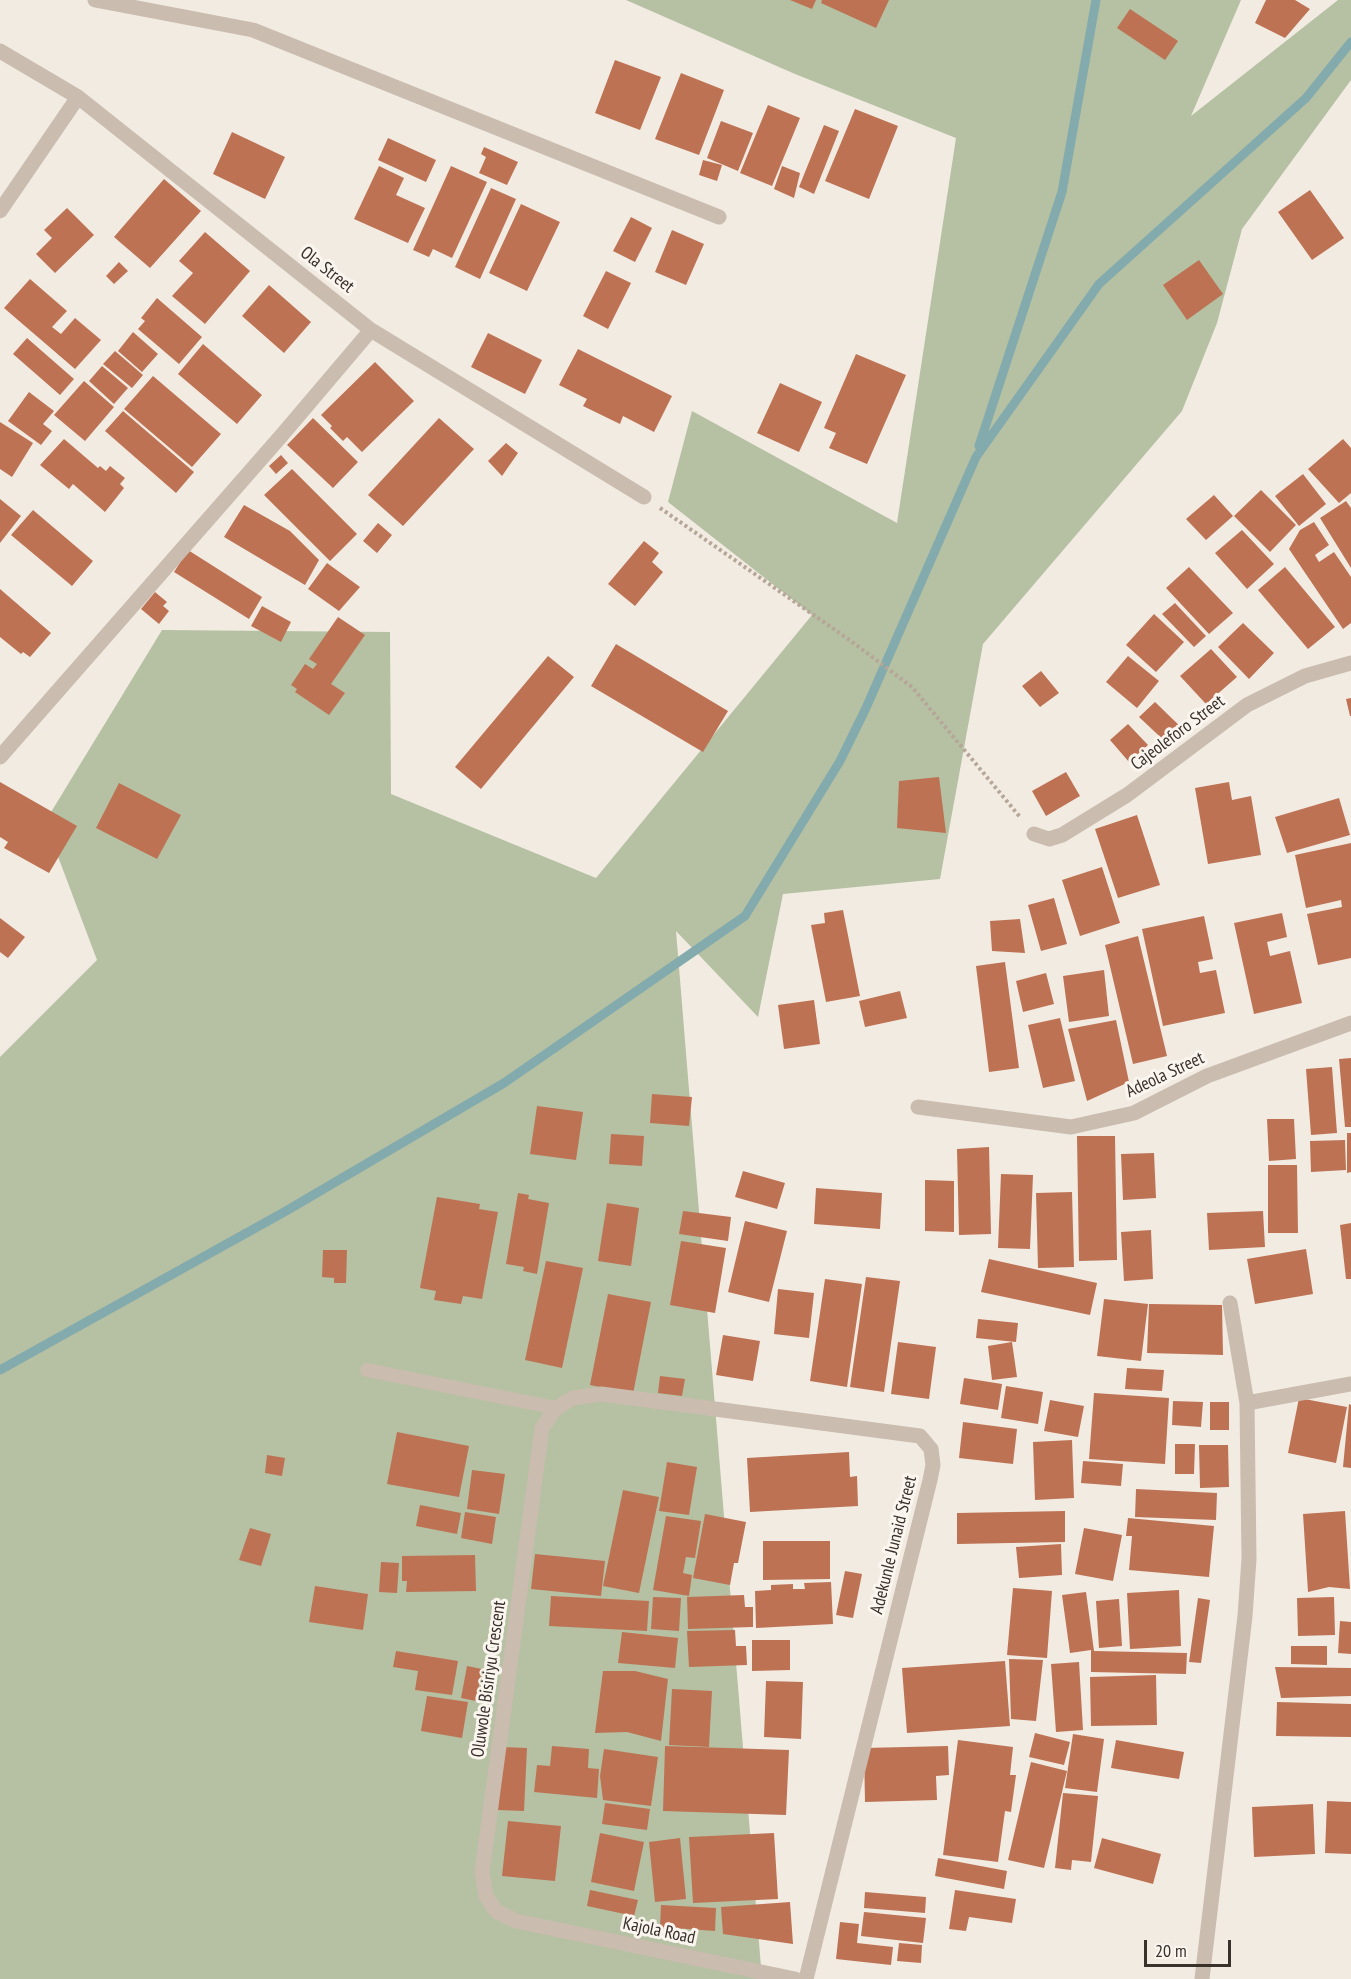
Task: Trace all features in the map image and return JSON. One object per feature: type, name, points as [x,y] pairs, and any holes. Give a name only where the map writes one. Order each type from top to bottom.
[{"type":"street","points":[[95,0],[253,30],[719,217]]},
{"type":"street","name":"Ola Street","points":[[0,51],[78,97],[371,330],[644,497]]},
{"type":"street","points":[[0,211],[78,97]]},
{"type":"street","points":[[0,758],[371,330]]},
{"type":"street","name":"Cajeoleforo Street","points":[[1034,834],[1049,839],[1062,835],[1127,795],[1247,705],[1305,676],[1351,663]]},
{"type":"street","name":"Adeola Street","points":[[918,1107],[1071,1127],[1134,1113],[1207,1076],[1351,1023]]},
{"type":"street","points":[[1202,1979],[1246,1605],[1249,1560],[1247,1403],[1230,1303]]},
{"type":"street","points":[[1247,1403],[1351,1384]]},
{"type":"street","name":"Adekunle Junaid Street","points":[[556,1408],[573,1398],[601,1394],[920,1436],[931,1449],[933,1465],[930,1480],[806,1979]]},
{"type":"street","name":"Oluwole Bisiriyu Crescent","points":[[516,1921],[496,1911],[486,1896],[482,1872],[542,1428],[556,1408]]},
{"type":"street","name":"Kajola Road","points":[[516,1921],[795,1979]]},
{"type":"lane","points":[[367,1371],[556,1408]]},
{"type":"path","points":[[644,497],[852,641],[912,687],[1034,834]]},
{"type":"green space","points":[[626,0],[1241,0],[1191,116],[1338,0],[1351,0],[1351,80],[1242,229],[1217,323],[1182,411],[983,644],[940,879],[783,894],[758,1017],[676,931],[762,1979],[0,1979],[0,1057],[97,960],[45,822],[162,630],[390,632],[391,794],[596,878],[812,615],[668,502],[692,411],[897,523],[956,138],[795,74]]},
{"type":"building","points":[[790,0],[816,0],[812,9]]},
{"type":"building","points":[[822,0],[889,0],[876,28],[821,3]]},
{"type":"building","points":[[1266,0],[1295,0],[1310,9],[1285,38],[1255,23]]},
{"type":"building","points":[[1130,9],[1178,41],[1165,60],[1117,28]]},
{"type":"building","points":[[615,60],[661,77],[640,130],[595,113]]},
{"type":"building","points":[[681,73],[724,90],[699,155],[655,139]]},
{"type":"building","points":[[768,105],[800,118],[772,186],[740,173]]},
{"type":"building","points":[[855,109],[898,126],[869,199],[825,181]]},
{"type":"building","points":[[721,121],[753,133],[738,171],[707,158]]},
{"type":"building","points":[[824,125],[839,131],[814,194],[799,187]]},
{"type":"building","points":[[232,132],[285,157],[265,199],[213,174]]},
{"type":"building","points":[[388,138],[436,160],[426,182],[378,160]]},
{"type":"building","points":[[484,147],[518,162],[507,185],[479,173],[486,157],[481,154]]},
{"type":"building","points":[[703,160],[722,165],[717,181],[699,175]]},
{"type":"building","points":[[379,166],[404,178],[396,195],[425,208],[408,243],[354,219]]},
{"type":"building","points":[[451,166],[487,182],[452,258],[433,249],[429,257],[413,250]]},
{"type":"building","points":[[782,166],[800,173],[794,198],[774,189]]},
{"type":"building","points":[[164,179],[201,211],[150,268],[114,237]]},
{"type":"building","points":[[491,188],[516,199],[480,279],[455,267]]},
{"type":"building","points":[[1310,190],[1344,238],[1312,260],[1278,212]]},
{"type":"building","points":[[521,204],[560,222],[527,291],[489,273]]},
{"type":"building","points":[[67,208],[94,235],[55,273],[36,254],[52,238],[44,230]]},
{"type":"building","points":[[631,217],[652,228],[635,262],[613,251]]},
{"type":"building","points":[[672,230],[704,244],[686,285],[655,272]]},
{"type":"building","points":[[205,232],[250,271],[205,324],[172,296],[193,273],[179,261]]},
{"type":"building","points":[[1199,260],[1223,294],[1187,320],[1163,285]]},
{"type":"building","points":[[119,262],[128,271],[114,284],[106,276]]},
{"type":"building","points":[[606,271],[631,283],[608,329],[583,316]]},
{"type":"building","points":[[30,279],[67,311],[52,327],[61,334],[75,318],[101,340],[75,369],[4,308]]},
{"type":"building","points":[[269,285],[311,322],[284,353],[242,316]]},
{"type":"building","points":[[157,298],[202,337],[179,364],[138,329],[145,321],[141,318]]},
{"type":"building","points":[[133,332],[158,354],[142,372],[118,351]]},
{"type":"building","points":[[488,333],[542,360],[525,394],[471,367]]},
{"type":"building","points":[[27,338],[74,379],[60,395],[13,354]]},
{"type":"building","points":[[203,344],[262,395],[237,424],[178,374]]},
{"type":"building","points":[[578,349],[672,396],[654,432],[623,416],[620,424],[583,406],[587,399],[559,385]]},
{"type":"building","points":[[115,351],[143,375],[132,388],[103,364]]},
{"type":"building","points":[[856,354],[906,375],[867,464],[829,448],[836,433],[824,428]]},
{"type":"building","points":[[375,362],[414,401],[362,452],[347,437],[343,441],[321,415]]},
{"type":"building","points":[[102,366],[128,388],[114,404],[89,381]]},
{"type":"building","points":[[153,376],[221,434],[192,467],[124,409]]},
{"type":"building","points":[[84,381],[114,407],[85,441],[54,415]]},
{"type":"building","points":[[780,383],[822,402],[799,452],[757,433]]},
{"type":"building","points":[[29,392],[54,411],[43,424],[52,431],[41,445],[8,421]]},
{"type":"building","points":[[123,411],[194,472],[176,493],[105,431]]},
{"type":"building","points":[[313,418],[358,462],[333,488],[287,445]]},
{"type":"building","points":[[439,418],[474,449],[403,526],[368,495]]},
{"type":"building","points":[[0,422],[33,443],[12,477],[0,469]]},
{"type":"building","points":[[64,439],[98,468],[100,466],[106,471],[110,466],[125,478],[120,484],[124,488],[105,512],[73,484],[69,489],[40,465]]},
{"type":"building","points":[[1343,439],[1351,448],[1351,493],[1339,503],[1308,469]]},
{"type":"building","points":[[506,443],[518,453],[502,476],[488,461]]},
{"type":"building","points":[[281,455],[288,463],[276,474],[269,466]]},
{"type":"building","points":[[292,469],[357,534],[330,561],[264,495]]},
{"type":"building","points":[[1303,474],[1326,504],[1299,526],[1275,496]]},
{"type":"building","points":[[1261,490],[1296,525],[1270,552],[1234,516]]},
{"type":"building","points":[[1214,495],[1233,516],[1206,540],[1186,519]]},
{"type":"building","points":[[0,499],[21,516],[0,543]]},
{"type":"building","points":[[1346,501],[1351,508],[1351,568],[1320,518]]},
{"type":"building","points":[[244,505],[290,531],[319,560],[305,585],[224,537]]},
{"type":"building","points":[[33,510],[93,561],[72,586],[11,535]]},
{"type":"building","points":[[1314,522],[1329,545],[1315,555],[1319,562],[1334,552],[1351,577],[1351,623],[1343,629],[1289,549],[1300,530]]},
{"type":"building","points":[[378,523],[392,535],[377,553],[363,541]]},
{"type":"building","points":[[1242,530],[1274,564],[1247,589],[1215,553]]},
{"type":"building","points":[[644,541],[659,553],[652,562],[663,572],[635,606],[608,584]]},
{"type":"building","points":[[188,550],[262,597],[249,619],[174,572]]},
{"type":"building","points":[[327,563],[360,587],[339,611],[308,589]]},
{"type":"building","points":[[1189,567],[1233,613],[1209,634],[1166,588]]},
{"type":"building","points":[[1285,567],[1335,627],[1308,649],[1258,590]]},
{"type":"building","points":[[0,589],[51,633],[30,657],[23,652],[21,654],[0,637]]},
{"type":"building","points":[[155,592],[167,602],[163,606],[169,611],[159,624],[141,609]]},
{"type":"building","points":[[1175,603],[1206,636],[1194,647],[1162,614]]},
{"type":"building","points":[[262,606],[291,622],[281,642],[251,626]]},
{"type":"building","points":[[1154,614],[1184,642],[1156,672],[1126,645]]},
{"type":"building","points":[[338,617],[365,635],[331,684],[345,693],[329,715],[295,692],[297,689],[291,685],[305,664],[313,669],[317,664],[309,659]]},
{"type":"building","points":[[1243,623],[1274,653],[1249,679],[1218,647]]},
{"type":"building","points":[[616,644],[728,711],[703,752],[591,686]]},
{"type":"building","points":[[1211,649],[1237,677],[1206,704],[1180,676]]},
{"type":"building","points":[[548,656],[574,677],[481,789],[455,767]]},
{"type":"building","points":[[1128,656],[1159,681],[1137,708],[1106,682]]},
{"type":"building","points":[[1041,671],[1059,693],[1040,707],[1022,686]]},
{"type":"building","points":[[1351,698],[1351,716],[1350,716],[1346,699]]},
{"type":"building","points":[[1155,702],[1186,732],[1171,747],[1139,717]]},
{"type":"building","points":[[1128,724],[1148,745],[1129,762],[1110,740]]},
{"type":"building","points":[[1066,772],[1080,796],[1046,816],[1032,791]]},
{"type":"building","points":[[939,777],[946,833],[897,828],[899,781]]},
{"type":"building","points":[[0,782],[77,826],[49,873],[4,848],[8,842],[0,837]]},
{"type":"building","points":[[1229,782],[1232,800],[1251,796],[1261,855],[1208,864],[1195,788]]},
{"type":"building","points":[[119,783],[181,815],[157,859],[96,828]]},
{"type":"building","points":[[1339,798],[1350,835],[1287,853],[1275,817]]},
{"type":"building","points":[[1137,815],[1160,885],[1118,898],[1095,829]]},
{"type":"building","points":[[1351,843],[1351,958],[1318,965],[1307,914],[1342,907],[1341,900],[1306,908],[1295,855]]},
{"type":"building","points":[[1102,867],[1120,923],[1080,936],[1062,880]]},
{"type":"building","points":[[1054,898],[1067,944],[1041,951],[1028,905]]},
{"type":"building","points":[[843,910],[860,996],[826,1002],[811,925],[825,923],[824,913]]},
{"type":"building","points":[[1282,913],[1287,937],[1267,942],[1270,956],[1290,951],[1302,1003],[1254,1014],[1234,923]]},
{"type":"building","points":[[1204,916],[1213,959],[1198,962],[1200,973],[1216,970],[1225,1013],[1163,1026],[1142,929]]},
{"type":"building","points":[[0,918],[25,937],[8,958],[0,952]]},
{"type":"building","points":[[1020,919],[1025,953],[992,951],[990,921]]},
{"type":"building","points":[[1138,936],[1167,1056],[1133,1064],[1105,945]]},
{"type":"building","points":[[1005,962],[1019,1068],[989,1072],[976,966]]},
{"type":"building","points":[[1104,970],[1109,1016],[1069,1022],[1063,976]]},
{"type":"building","points":[[1046,973],[1054,1004],[1023,1012],[1016,981]]},
{"type":"building","points":[[900,991],[907,1018],[865,1027],[859,1001]]},
{"type":"building","points":[[814,1000],[820,1044],[784,1049],[778,1005]]},
{"type":"building","points":[[1060,1018],[1075,1081],[1043,1088],[1028,1025]]},
{"type":"building","points":[[1116,1020],[1129,1082],[1087,1101],[1068,1029]]},
{"type":"building","points":[[1351,1058],[1351,1127],[1345,1127],[1339,1059]]},
{"type":"building","points":[[1332,1067],[1337,1133],[1311,1135],[1306,1069]]},
{"type":"building","points":[[652,1094],[692,1097],[689,1126],[650,1123]]},
{"type":"building","points":[[537,1106],[583,1112],[576,1160],[530,1154]]},
{"type":"building","points":[[1267,1119],[1294,1119],[1296,1159],[1269,1161]]},
{"type":"building","points":[[1347,1133],[1351,1133],[1351,1172],[1347,1173]]},
{"type":"building","points":[[611,1134],[644,1136],[642,1166],[609,1164]]},
{"type":"building","points":[[1077,1136],[1115,1136],[1117,1260],[1079,1261]]},
{"type":"building","points":[[1345,1140],[1346,1170],[1311,1172],[1310,1141]]},
{"type":"building","points":[[989,1147],[991,1234],[959,1235],[957,1149]]},
{"type":"building","points":[[1154,1153],[1156,1198],[1123,1200],[1121,1154]]},
{"type":"building","points":[[1268,1165],[1297,1165],[1298,1233],[1268,1233]]},
{"type":"building","points":[[743,1171],[785,1183],[777,1209],[735,1197]]},
{"type":"building","points":[[1001,1174],[1033,1175],[1030,1249],[998,1248]]},
{"type":"building","points":[[925,1180],[954,1181],[954,1232],[925,1231]]},
{"type":"building","points":[[816,1188],[882,1193],[880,1229],[814,1224]]},
{"type":"building","points":[[1072,1192],[1074,1267],[1038,1268],[1036,1193]]},
{"type":"building","points":[[518,1193],[529,1195],[528,1199],[549,1203],[537,1274],[523,1271],[524,1267],[506,1264]]},
{"type":"building","points":[[437,1197],[480,1204],[479,1209],[498,1212],[482,1299],[463,1296],[461,1304],[434,1300],[436,1291],[420,1288]]},
{"type":"building","points":[[607,1203],[639,1208],[631,1266],[598,1261]]},
{"type":"building","points":[[683,1211],[731,1217],[728,1241],[679,1234]]},
{"type":"building","points":[[1263,1211],[1265,1247],[1209,1250],[1207,1213]]},
{"type":"building","points":[[745,1221],[787,1231],[769,1302],[728,1292]]},
{"type":"building","points":[[1351,1223],[1351,1279],[1346,1279],[1340,1225]]},
{"type":"building","points":[[1151,1230],[1153,1279],[1124,1281],[1121,1232]]},
{"type":"building","points":[[681,1241],[726,1248],[715,1313],[670,1305]]},
{"type":"building","points":[[1306,1249],[1313,1294],[1255,1304],[1247,1259]]},
{"type":"building","points":[[323,1250],[347,1250],[346,1283],[334,1283],[334,1278],[322,1277]]},
{"type":"building","points":[[989,1259],[1097,1283],[1090,1315],[981,1292]]},
{"type":"building","points":[[546,1261],[583,1268],[562,1368],[525,1360]]},
{"type":"building","points":[[866,1277],[900,1281],[884,1392],[850,1387]]},
{"type":"building","points":[[825,1279],[862,1284],[847,1387],[810,1381]]},
{"type":"building","points":[[778,1289],[814,1293],[809,1338],[774,1334]]},
{"type":"building","points":[[608,1294],[651,1302],[633,1394],[590,1385]]},
{"type":"building","points":[[1104,1299],[1148,1304],[1141,1361],[1097,1356]]},
{"type":"building","points":[[1149,1304],[1222,1305],[1223,1355],[1147,1353]]},
{"type":"building","points":[[978,1319],[1018,1323],[1016,1342],[976,1338]]},
{"type":"building","points":[[723,1335],[760,1341],[753,1381],[716,1375]]},
{"type":"building","points":[[898,1342],[936,1347],[929,1399],[891,1394]]},
{"type":"building","points":[[1012,1342],[1017,1377],[992,1380],[988,1346]]},
{"type":"building","points":[[1127,1368],[1164,1370],[1162,1391],[1125,1389]]},
{"type":"building","points":[[660,1376],[685,1379],[682,1396],[658,1393]]},
{"type":"building","points":[[964,1378],[1002,1384],[998,1410],[960,1404]]},
{"type":"building","points":[[1006,1386],[1043,1392],[1038,1424],[1001,1418]]},
{"type":"building","points":[[1094,1393],[1169,1398],[1165,1464],[1089,1459]]},
{"type":"building","points":[[1299,1398],[1347,1407],[1336,1463],[1288,1453]]},
{"type":"building","points":[[1050,1400],[1084,1406],[1078,1437],[1044,1431]]},
{"type":"building","points":[[1173,1401],[1203,1402],[1201,1427],[1172,1425]]},
{"type":"building","points":[[1210,1402],[1229,1402],[1229,1430],[1210,1430]]},
{"type":"building","points":[[1349,1404],[1351,1405],[1351,1468],[1343,1467]]},
{"type":"building","points":[[963,1422],[1017,1429],[1013,1464],[959,1458]]},
{"type":"building","points":[[397,1432],[469,1446],[459,1497],[387,1484]]},
{"type":"building","points":[[1072,1440],[1074,1498],[1035,1500],[1033,1442]]},
{"type":"building","points":[[1175,1444],[1195,1444],[1194,1474],[1175,1474]]},
{"type":"building","points":[[1199,1445],[1228,1445],[1229,1487],[1200,1488]]},
{"type":"building","points":[[849,1452],[850,1477],[857,1476],[858,1506],[750,1512],[747,1458]]},
{"type":"building","points":[[267,1455],[285,1458],[282,1476],[265,1473]]},
{"type":"building","points":[[1083,1461],[1123,1464],[1121,1486],[1081,1483]]},
{"type":"building","points":[[667,1462],[697,1467],[689,1515],[659,1511]]},
{"type":"building","points":[[472,1470],[505,1474],[499,1514],[467,1509]]},
{"type":"building","points":[[1136,1489],[1217,1493],[1216,1520],[1135,1517]]},
{"type":"building","points":[[623,1490],[659,1497],[639,1593],[603,1586]]},
{"type":"building","points":[[420,1505],[461,1513],[457,1534],[416,1526]]},
{"type":"building","points":[[1065,1511],[1065,1542],[957,1544],[957,1513]]},
{"type":"building","points":[[1345,1511],[1350,1589],[1329,1587],[1308,1592],[1303,1514]]},
{"type":"building","points":[[465,1512],[496,1517],[492,1544],[461,1538]]},
{"type":"building","points":[[705,1514],[746,1522],[738,1563],[734,1563],[730,1585],[693,1578]]},
{"type":"building","points":[[666,1516],[701,1521],[695,1558],[686,1557],[683,1573],[692,1575],[689,1596],[653,1590]]},
{"type":"building","points":[[1128,1518],[1214,1526],[1209,1577],[1129,1570],[1132,1536],[1126,1536]]},
{"type":"building","points":[[250,1528],[271,1534],[261,1566],[239,1560]]},
{"type":"building","points":[[1084,1528],[1122,1535],[1113,1581],[1075,1574]]},
{"type":"building","points":[[763,1541],[830,1541],[830,1579],[763,1580]]},
{"type":"building","points":[[1061,1544],[1062,1575],[1019,1578],[1016,1547]]},
{"type":"building","points":[[535,1554],[605,1561],[601,1596],[531,1589]]},
{"type":"building","points":[[475,1555],[476,1591],[406,1592],[407,1581],[402,1581],[402,1556]]},
{"type":"building","points":[[381,1562],[399,1563],[397,1593],[379,1592]]},
{"type":"building","points":[[845,1571],[862,1574],[853,1618],[836,1615]]},
{"type":"building","points":[[831,1582],[833,1624],[756,1628],[755,1591],[771,1590],[771,1585],[793,1584],[793,1589],[805,1589],[804,1583]]},
{"type":"building","points":[[315,1586],[368,1594],[363,1630],[309,1622]]},
{"type":"building","points":[[1013,1588],[1052,1591],[1047,1658],[1007,1655]]},
{"type":"building","points":[[1179,1590],[1181,1646],[1130,1649],[1127,1593]]},
{"type":"building","points":[[1086,1592],[1094,1651],[1187,1653],[1186,1674],[1091,1672],[1091,1650],[1070,1653],[1062,1595]]},
{"type":"building","points":[[744,1595],[745,1607],[753,1607],[753,1627],[688,1629],[687,1597]]},
{"type":"building","points":[[551,1596],[649,1601],[647,1631],[549,1626]]},
{"type":"building","points":[[653,1597],[681,1598],[679,1631],[651,1629]]},
{"type":"building","points":[[1334,1597],[1335,1635],[1298,1636],[1297,1598]]},
{"type":"building","points":[[1198,1598],[1210,1600],[1201,1663],[1189,1662]]},
{"type":"building","points":[[1119,1599],[1122,1646],[1099,1648],[1096,1601]]},
{"type":"building","points":[[1340,1621],[1351,1622],[1351,1654],[1338,1653]]},
{"type":"building","points":[[735,1630],[736,1646],[746,1646],[747,1665],[689,1667],[687,1631]]},
{"type":"building","points":[[622,1632],[678,1638],[675,1668],[618,1663]]},
{"type":"building","points":[[752,1640],[790,1640],[790,1670],[752,1671]]},
{"type":"building","points":[[1291,1646],[1327,1646],[1327,1665],[1291,1664]]},
{"type":"building","points":[[396,1651],[458,1661],[452,1695],[415,1690],[418,1671],[393,1667]]},
{"type":"building","points":[[1009,1659],[1043,1660],[1036,1721],[1011,1719]]},
{"type":"building","points":[[1005,1661],[1010,1726],[907,1733],[902,1668]]},
{"type":"building","points":[[1079,1662],[1083,1730],[1056,1732],[1051,1664]]},
{"type":"building","points":[[467,1666],[482,1669],[476,1701],[461,1698]]},
{"type":"building","points":[[1275,1667],[1351,1668],[1351,1696],[1281,1698]]},
{"type":"building","points":[[603,1671],[635,1671],[668,1679],[661,1741],[627,1732],[595,1733]]},
{"type":"building","points":[[1156,1675],[1157,1725],[1091,1726],[1090,1677]]},
{"type":"building","points":[[766,1681],[803,1682],[801,1739],[764,1737]]},
{"type":"building","points":[[672,1689],[712,1691],[709,1747],[669,1745]]},
{"type":"building","points":[[427,1696],[468,1702],[462,1738],[421,1731]]},
{"type":"building","points":[[1277,1702],[1351,1704],[1351,1737],[1276,1736]]},
{"type":"building","points":[[1035,1733],[1070,1742],[1064,1765],[1029,1757]]},
{"type":"building","points":[[1073,1734],[1104,1739],[1097,1792],[1065,1788]]},
{"type":"building","points":[[958,1740],[1013,1747],[1010,1775],[1016,1775],[1011,1812],[1005,1811],[998,1862],[943,1855]]},
{"type":"building","points":[[1116,1740],[1184,1752],[1179,1779],[1111,1768]]},
{"type":"building","points":[[552,1746],[589,1749],[588,1768],[599,1769],[597,1798],[534,1792],[537,1765],[550,1766]]},
{"type":"building","points":[[665,1746],[789,1750],[786,1815],[663,1811]]},
{"type":"building","points":[[948,1746],[949,1775],[936,1776],[937,1800],[865,1802],[864,1748]]},
{"type":"building","points":[[502,1747],[527,1748],[524,1811],[498,1810]]},
{"type":"building","points":[[604,1749],[658,1757],[651,1806],[603,1800],[600,1776]]},
{"type":"building","points":[[1031,1762],[1067,1771],[1044,1868],[1008,1860]]},
{"type":"building","points":[[1063,1793],[1098,1796],[1091,1862],[1072,1860],[1071,1870],[1055,1868]]},
{"type":"building","points":[[1327,1801],[1351,1802],[1351,1854],[1325,1853]]},
{"type":"building","points":[[605,1803],[650,1809],[647,1830],[602,1824]]},
{"type":"building","points":[[1313,1804],[1315,1854],[1254,1857],[1252,1807]]},
{"type":"building","points":[[508,1821],[561,1826],[555,1881],[502,1876]]},
{"type":"building","points":[[600,1833],[644,1842],[634,1891],[591,1882]]},
{"type":"building","points":[[774,1833],[778,1899],[693,1903],[689,1837]]},
{"type":"building","points":[[680,1838],[686,1899],[655,1902],[649,1842]]},
{"type":"building","points":[[1102,1838],[1161,1854],[1153,1884],[1094,1868]]},
{"type":"building","points":[[938,1858],[1007,1871],[1004,1889],[935,1876]]},
{"type":"building","points":[[590,1890],[638,1900],[634,1916],[587,1906]]},
{"type":"building","points":[[955,1890],[1016,1899],[1012,1923],[969,1917],[966,1931],[949,1929]]},
{"type":"building","points":[[865,1892],[926,1897],[925,1913],[864,1908]]},
{"type":"building","points":[[790,1902],[793,1944],[723,1934],[721,1907]]},
{"type":"building","points":[[661,1905],[716,1908],[715,1931],[660,1927]]},
{"type":"building","points":[[864,1912],[926,1918],[923,1943],[861,1936]]},
{"type":"building","points":[[840,1922],[859,1924],[857,1943],[893,1947],[891,1965],[836,1959]]},
{"type":"building","points":[[899,1943],[922,1945],[921,1963],[897,1961]]},
{"type":"waterway","points":[[979,446],[1062,192],[1096,0]]},
{"type":"waterway","points":[[0,1370],[286,1211],[504,1083],[745,916],[840,761],[866,708],[976,457],[1099,284],[1306,98],[1351,42]]}]
